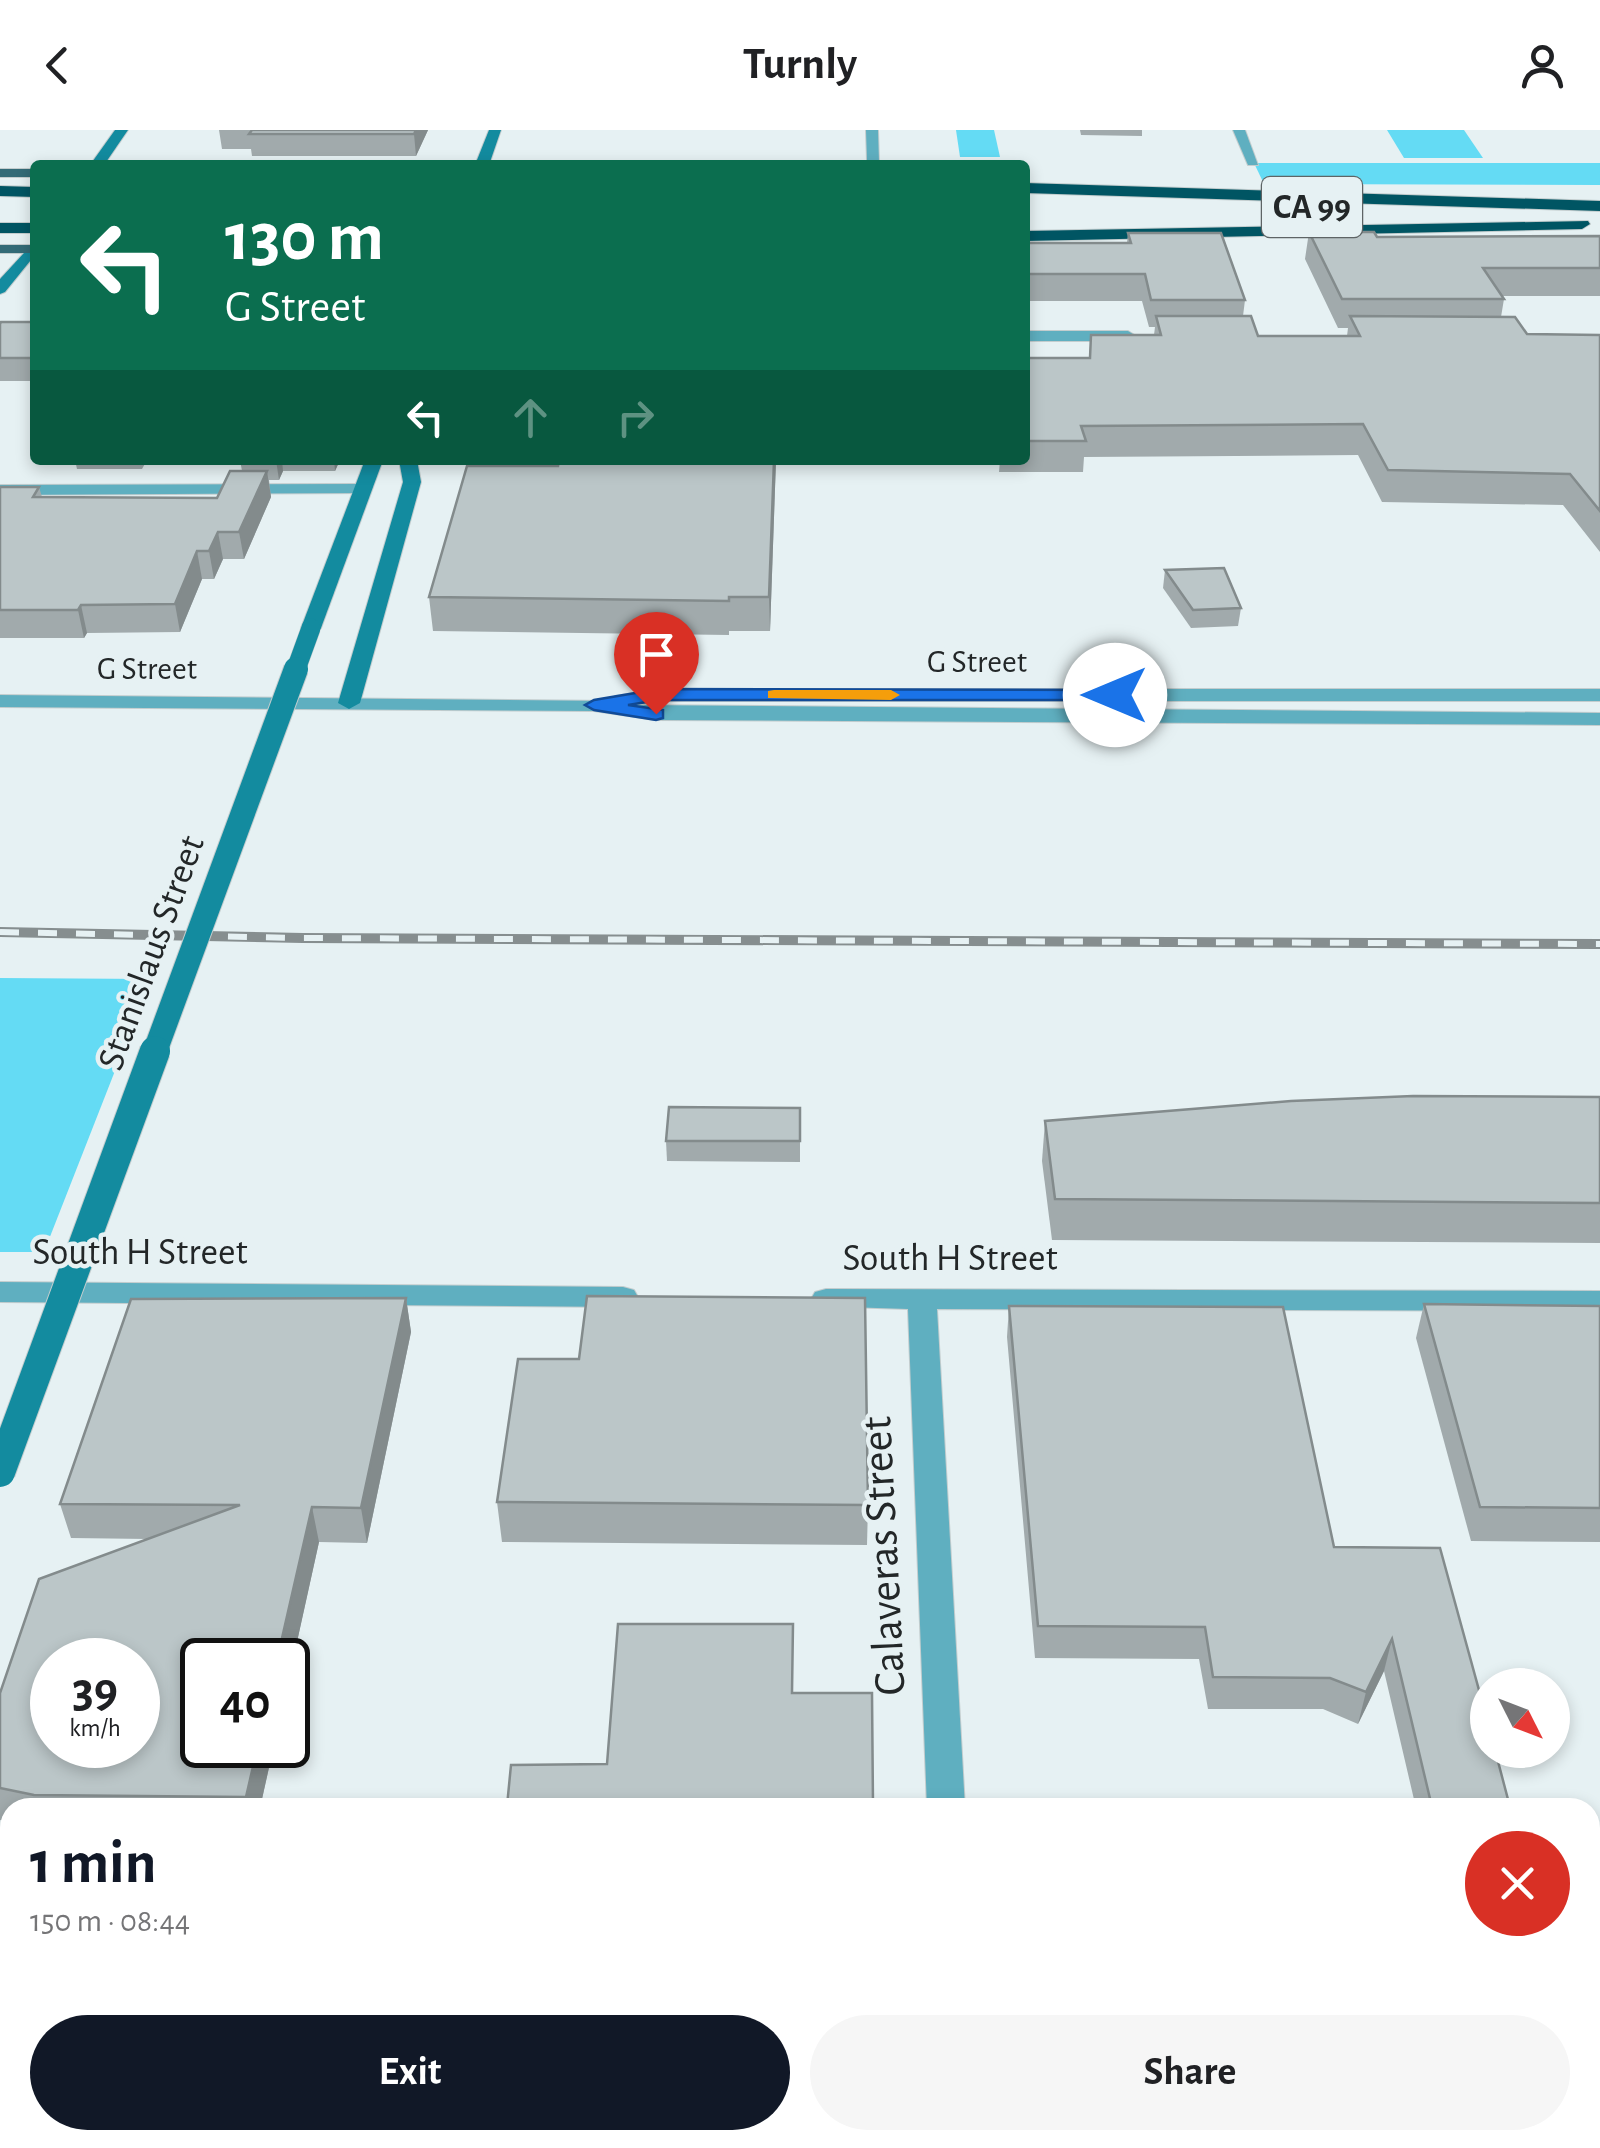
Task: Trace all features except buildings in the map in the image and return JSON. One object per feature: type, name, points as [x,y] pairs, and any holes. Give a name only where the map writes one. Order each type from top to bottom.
[{"type":"highway","points":[[1030,188],[1600,207]]},
{"type":"highway","points":[[0,191],[30,192]]},
{"type":"highway","points":[[0,202],[30,202]]},
{"type":"highway","name":"CA 99","points":[[1030,206],[1600,207]]},
{"type":"highway","name":"CA 99","points":[[1030,222],[1600,223]]},
{"type":"highway","points":[[1030,236],[1600,223]]},
{"type":"highway","points":[[0,224],[30,224]]},
{"type":"main road","points":[[101,160],[122,130]]},
{"type":"main road","points":[[484,160],[495,130]]},
{"type":"main road","points":[[0,173],[30,173]]},
{"type":"main road","points":[[0,249],[30,248]]},
{"type":"main road","points":[[0,289],[30,253]]},
{"type":"main road","name":"Stanislaus Street","points":[[0,1472],[372,465]]},
{"type":"main road","points":[[349,703],[412,482],[409,465]]},
{"type":"street","points":[[872,130],[874,160]]},
{"type":"street","points":[[1239,130],[1253,162]]},
{"type":"street","points":[[1030,336],[1139,336]]},
{"type":"street","points":[[0,490],[362,489]]},
{"type":"street","name":"G Street","points":[[594,705],[659,694],[1600,695]]},
{"type":"street","name":"G Street","points":[[0,701],[594,705],[656,714],[1600,719]]},
{"type":"street","name":"South H Street","points":[[0,1292],[647,1297]]},
{"type":"street","name":"South H Street","points":[[804,1298],[1600,1301]]},
{"type":"street","name":"Calaveras Street","points":[[922,1300],[946,1798]]},
{"type":"shaded area","points":[[956,130],[994,130],[1000,157],[960,157]]},
{"type":"shaded area","points":[[1387,130],[1464,130],[1483,158],[1404,158]]},
{"type":"shaded area","points":[[1254,163],[1600,163],[1600,185],[1264,184]]},
{"type":"shaded area","points":[[0,978],[151,979],[44,1252],[0,1252]]},
{"type":"railway","points":[[0,932],[303,938],[1600,944]]},
{"type":"slow traffic","points":[[774,695],[891,695]]},
{"type":"route","points":[[656,714],[594,705],[659,694],[1115,695]]}]
